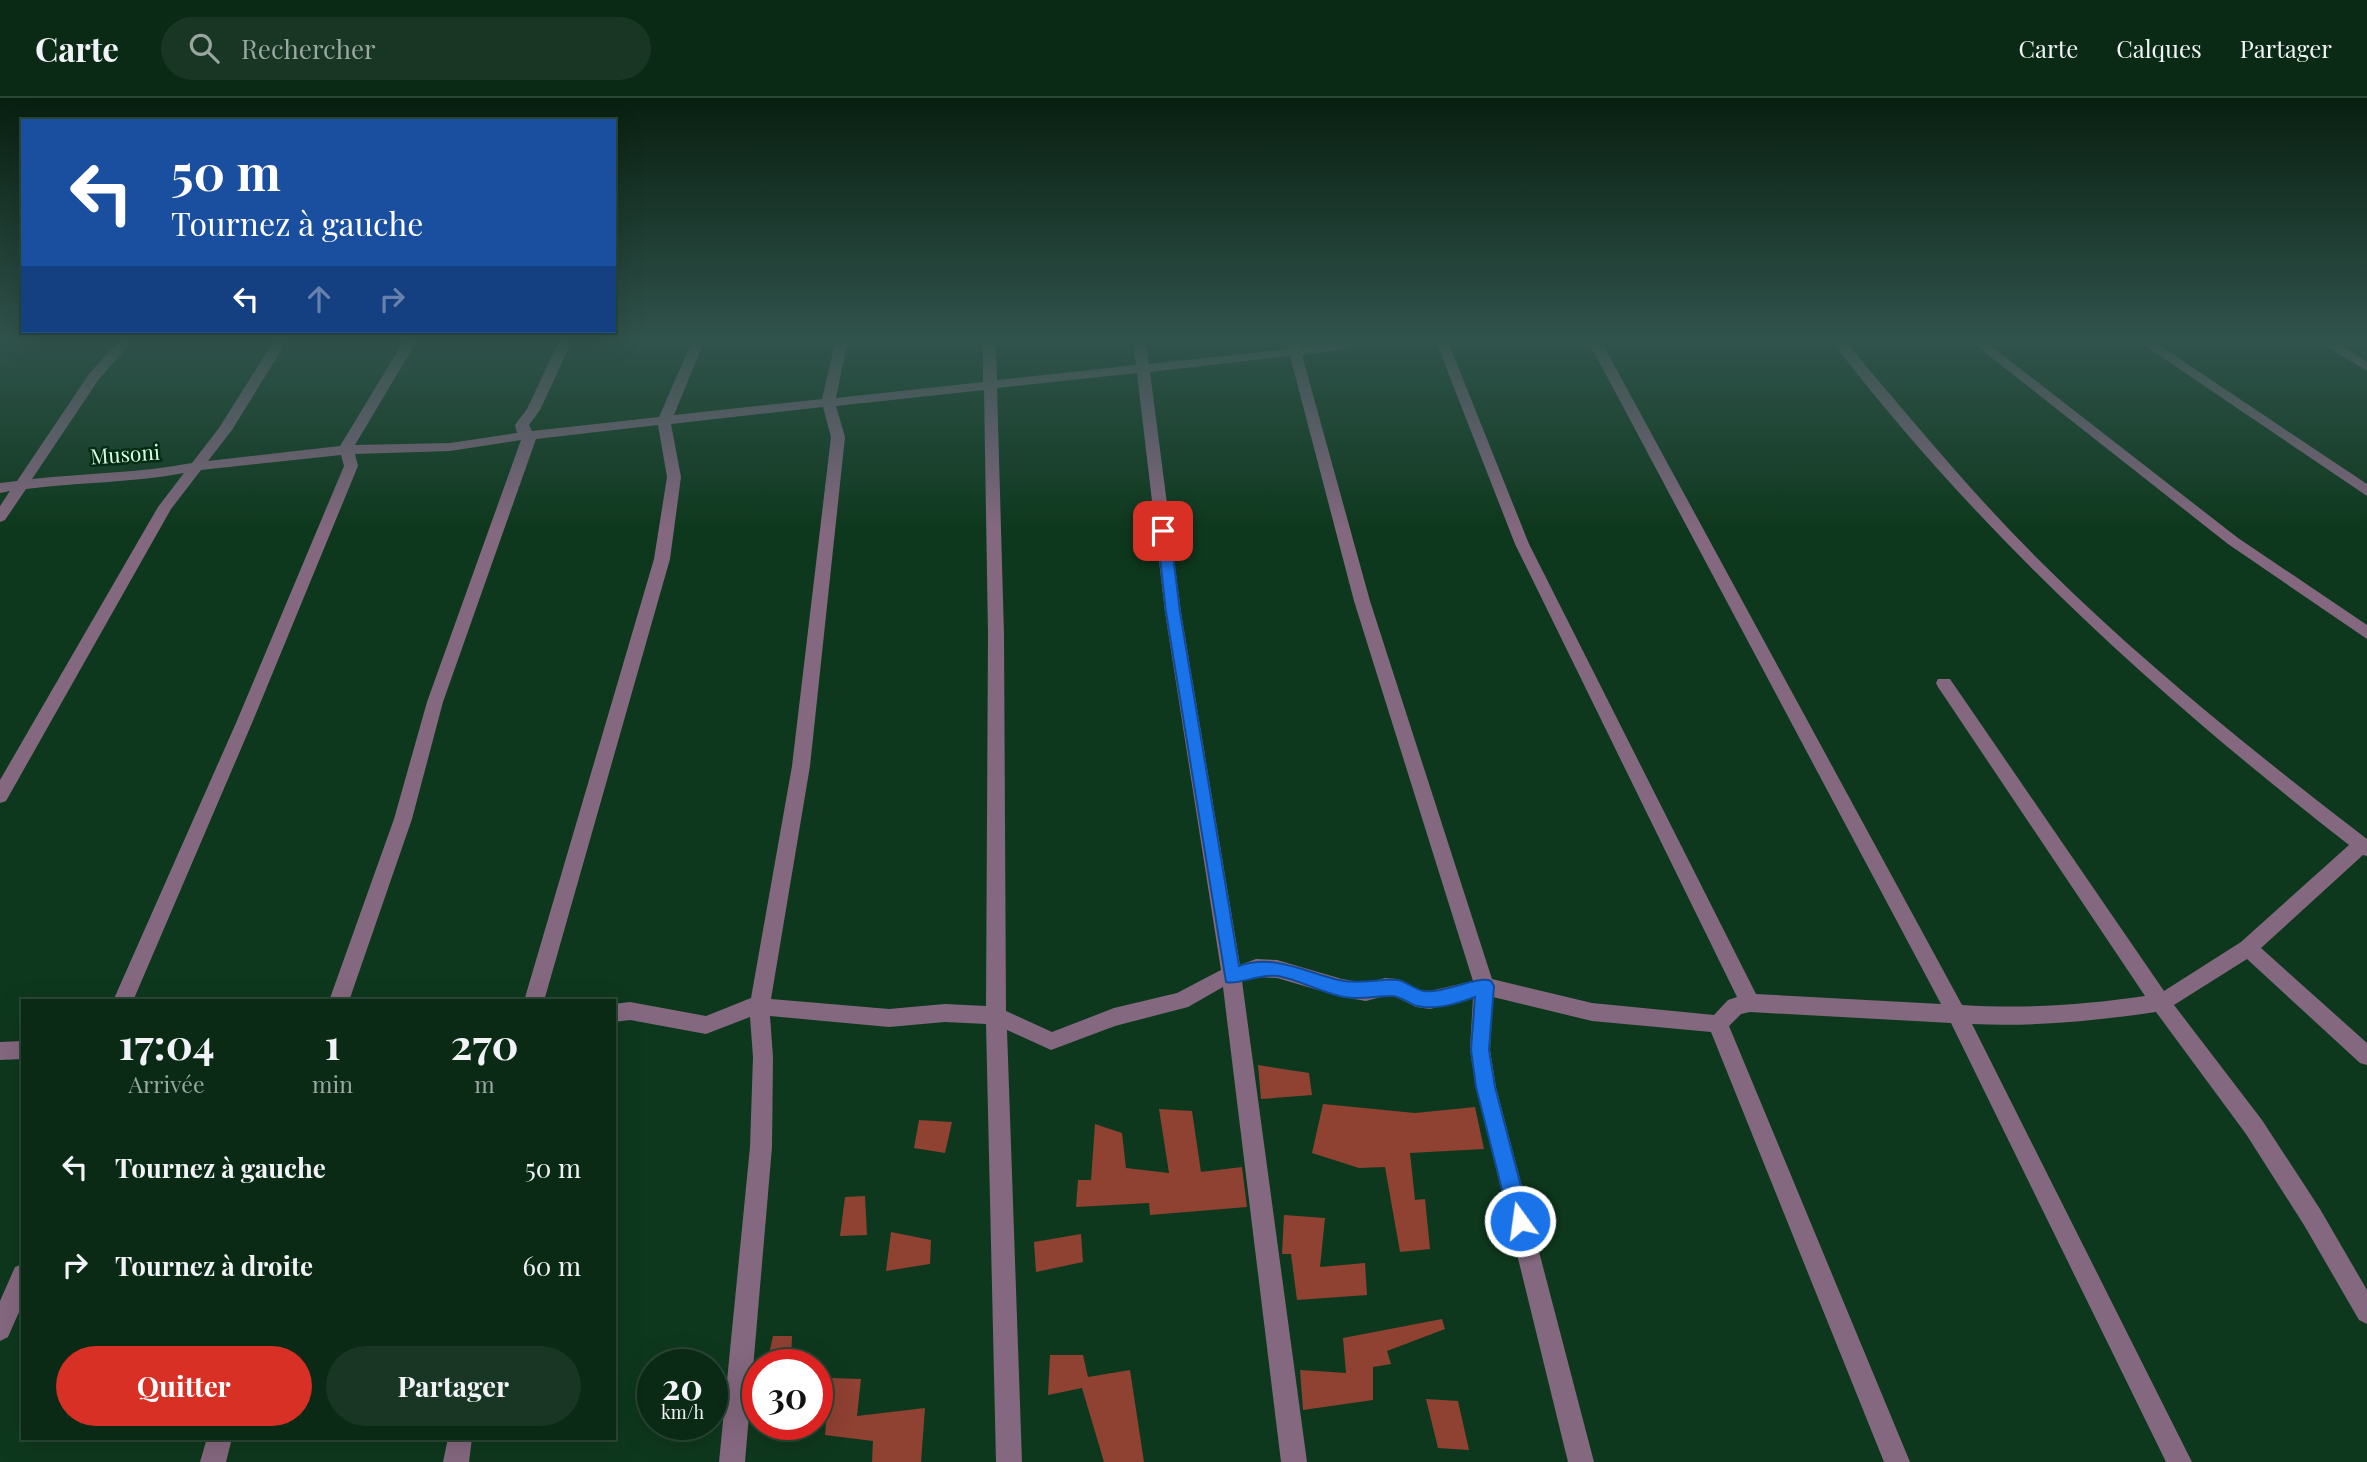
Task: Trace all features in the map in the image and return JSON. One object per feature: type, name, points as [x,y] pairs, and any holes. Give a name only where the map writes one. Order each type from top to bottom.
[{"type":"street","points":[[0,517],[77,403]]},
{"type":"street","points":[[0,796],[165,508],[199,466],[242,403]]},
{"type":"street","points":[[124,999],[249,711],[351,466],[351,458],[345,450],[374,403]]},
{"type":"street","points":[[340,999],[403,819],[443,678],[530,435],[523,432],[522,425],[537,403]]},
{"type":"street","points":[[535,999],[662,559],[674,477],[664,422],[672,403]]},
{"type":"street","points":[[732,1462],[761,1147],[763,1057],[759,1009],[801,766],[838,437],[828,403]]},
{"type":"street","name":"Musoni","points":[[0,488],[78,478],[150,475],[199,466],[345,450],[450,447],[530,435],[831,403]]},
{"type":"street","points":[[989,403],[996,634],[996,1016],[1010,1462]]},
{"type":"street","points":[[1148,403],[1173,612],[1232,976],[1294,1462]]},
{"type":"street","points":[[1308,403],[1362,601],[1485,986],[1480,1050],[1486,1087],[1581,1462]]},
{"type":"street","points":[[1466,403],[1522,544],[1750,1003]]},
{"type":"street","points":[[1627,403],[1956,1015],[2179,1462]]},
{"type":"street","points":[[1718,1024],[1734,1006],[1750,1003],[1956,1015],[2073,1015],[2161,1003],[2248,948],[2364,847],[2143,668],[1995,523],[1890,403]]},
{"type":"street","points":[[2055,403],[2233,541],[2367,633]]},
{"type":"street","points":[[2235,403],[2367,491]]},
{"type":"street","points":[[1944,683],[2161,1003],[2255,1127],[2312,1217],[2367,1312]]},
{"type":"street","points":[[2248,948],[2367,1056]]},
{"type":"street","points":[[616,1013],[630,1011],[706,1025],[747,1007],[889,1018],[945,1013],[996,1016],[1051,1041],[1114,1017],[1181,1001],[1216,981],[1256,968],[1277,969],[1342,988],[1366,992],[1396,988],[1416,998],[1430,1000],[1451,997],[1485,986],[1592,1012],[1718,1024]]},
{"type":"street","points":[[1718,1024],[1897,1462]]},
{"type":"street","points":[[0,1051],[21,1050]]},
{"type":"street","points":[[0,1329],[21,1280]]},
{"type":"street","points":[[213,1462],[218,1440]]},
{"type":"street","points":[[456,1462],[460,1440]]},
{"type":"building","points":[[1258,1065],[1309,1073],[1312,1095],[1261,1099]]},
{"type":"building","points":[[1323,1104],[1415,1113],[1475,1107],[1484,1149],[1410,1153],[1415,1200],[1425,1199],[1430,1249],[1400,1252],[1385,1167],[1359,1168],[1312,1153]]},
{"type":"building","points":[[1159,1109],[1192,1111],[1201,1172],[1242,1167],[1247,1207],[1150,1215],[1149,1203],[1076,1207],[1078,1180],[1091,1180],[1095,1124],[1122,1133],[1126,1168],[1169,1173]]},
{"type":"building","points":[[919,1120],[952,1122],[945,1153],[914,1148]]},
{"type":"building","points":[[865,1196],[867,1235],[840,1236],[845,1197]]},
{"type":"building","points":[[1284,1215],[1325,1218],[1320,1267],[1365,1263],[1367,1295],[1297,1300],[1291,1254],[1282,1254]]},
{"type":"building","points":[[891,1232],[931,1240],[930,1264],[886,1271]]},
{"type":"building","points":[[1081,1234],[1083,1262],[1036,1272],[1034,1242]]},
{"type":"building","points":[[1442,1319],[1445,1329],[1387,1351],[1391,1364],[1373,1367],[1373,1400],[1303,1410],[1300,1370],[1346,1373],[1343,1338]]},
{"type":"building","points":[[773,1336],[792,1336],[791,1349],[770,1349]]},
{"type":"building","points":[[1050,1355],[1083,1355],[1088,1377],[1130,1370],[1144,1462],[1104,1462],[1082,1388],[1048,1395]]},
{"type":"building","points":[[833,1378],[861,1379],[857,1416],[925,1408],[921,1462],[872,1462],[873,1441],[833,1436]]},
{"type":"building","points":[[1426,1399],[1458,1401],[1469,1450],[1438,1448]]},
{"type":"route","points":[[1163,531],[1173,612],[1232,976],[1256,968],[1277,969],[1342,988],[1366,992],[1385,987],[1396,988],[1416,998],[1430,1000],[1451,997],[1485,986],[1480,1050],[1486,1087],[1520,1221]]}]
